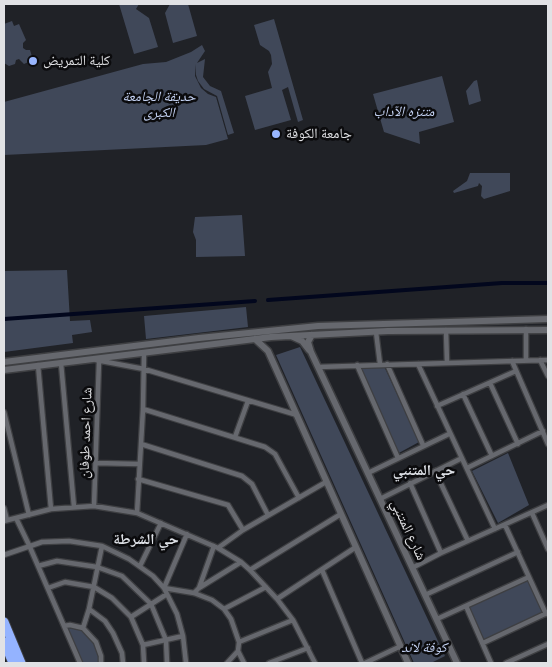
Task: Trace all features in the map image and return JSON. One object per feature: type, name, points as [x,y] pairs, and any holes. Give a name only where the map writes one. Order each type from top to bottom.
[{"type":"highway","points":[[4,622],[22,663]]},
{"type":"highway","points":[[4,642],[13,663]]},
{"type":"main road","points":[[528,329],[526,323],[531,319]]},
{"type":"main road","points":[[4,362],[318,326],[548,319]]},
{"type":"main road","points":[[517,320],[520,325],[518,329]]},
{"type":"main road","points":[[4,370],[271,337],[446,330],[548,330]]},
{"type":"main road","name":"شارع المتنبي","points":[[312,335],[308,342],[311,352],[457,663]]},
{"type":"main road","name":"شارع المتنبي","points":[[291,336],[302,341],[311,352]]},
{"type":"main road","points":[[268,351],[268,343],[271,337]]},
{"type":"main road","points":[[255,339],[268,351],[408,663]]},
{"type":"main road","points":[[127,347],[126,352],[129,354]]},
{"type":"street","points":[[526,360],[528,329]]},
{"type":"street","points":[[446,330],[447,363]]},
{"type":"street","points":[[376,332],[380,364]]},
{"type":"street","points":[[137,513],[143,410],[144,352]]},
{"type":"street","points":[[96,360],[144,369],[297,415]]},
{"type":"street","name":"شارع احمد طوفان","points":[[94,506],[96,360]]},
{"type":"street","points":[[540,360],[548,376]]},
{"type":"street","points":[[318,367],[548,360]]},
{"type":"street","points":[[512,361],[548,444]]},
{"type":"street","points":[[61,362],[74,507]]},
{"type":"street","points":[[387,364],[423,445]]},
{"type":"street","points":[[418,364],[449,434],[495,529]]},
{"type":"street","points":[[38,365],[51,509]]},
{"type":"street","points":[[356,365],[398,458]]},
{"type":"street","points":[[437,406],[516,371]]},
{"type":"street","points":[[490,383],[518,444]]},
{"type":"street","points":[[463,394],[492,456]]},
{"type":"street","points":[[235,437],[248,400]]},
{"type":"street","points":[[143,410],[266,447],[275,454],[299,498]]},
{"type":"street","points":[[4,412],[29,515]]},
{"type":"street","points":[[467,468],[543,431]]},
{"type":"street","points":[[368,473],[449,434]]},
{"type":"street","points":[[141,444],[242,476],[252,484],[268,515]]},
{"type":"street","points":[[380,499],[462,458]]},
{"type":"street","points":[[96,463],[139,464]]},
{"type":"street","points":[[435,471],[468,542]]},
{"type":"street","points":[[138,479],[228,504],[243,530]]},
{"type":"street","points":[[199,588],[216,547],[326,482]]},
{"type":"street","points":[[410,483],[441,552]]},
{"type":"street","points":[[412,568],[441,552],[468,542],[548,504]]},
{"type":"street","points":[[4,508],[5,521],[51,509],[74,507],[94,506],[137,513],[216,547],[241,562],[277,599],[293,620],[315,663]]},
{"type":"street","points":[[532,512],[548,547]]},
{"type":"street","points":[[250,570],[341,514]]},
{"type":"street","points":[[16,518],[80,663]]},
{"type":"street","points":[[140,566],[161,523]]},
{"type":"street","points":[[483,643],[547,613],[505,525]]},
{"type":"street","points":[[164,588],[187,534]]},
{"type":"street","points":[[4,555],[42,542],[69,541],[102,546],[129,559],[153,576],[164,588],[177,614],[184,636],[186,663]]},
{"type":"street","points":[[83,628],[89,609],[102,546]]},
{"type":"street","points":[[277,599],[356,548]]},
{"type":"street","points":[[425,595],[518,552]]},
{"type":"street","points":[[38,566],[57,561],[98,567],[122,576],[151,604],[166,640],[167,663]]},
{"type":"street","points":[[194,593],[241,562]]},
{"type":"street","points":[[322,570],[363,663],[400,646]]},
{"type":"street","points":[[437,619],[529,576]]},
{"type":"street","points":[[48,588],[65,582],[94,587],[112,598],[131,617],[143,645],[144,663]]},
{"type":"street","points":[[224,609],[266,587]]},
{"type":"street","points":[[164,588],[194,593],[212,600],[224,609],[239,642],[238,651],[244,663]]},
{"type":"street","points":[[131,617],[167,594]]},
{"type":"street","points":[[466,606],[491,663]]},
{"type":"street","points":[[89,609],[105,621],[113,632],[122,653],[123,663]]},
{"type":"street","points":[[239,642],[293,620]]},
{"type":"street","points":[[64,626],[70,625],[83,628],[96,642],[101,656],[101,663]]},
{"type":"street","points":[[143,645],[184,636]]},
{"type":"street","points":[[506,663],[548,644]]},
{"type":"street","points":[[269,663],[308,648]]},
{"type":"street","points":[[227,663],[238,651]]},
{"type":"green space","points":[[119,4],[139,4],[136,9],[149,18],[158,47],[134,54]]},
{"type":"green space","points":[[170,4],[188,4],[197,36],[173,43],[165,13]]},
{"type":"green space","points":[[274,19],[303,120],[298,122],[288,87],[282,90],[291,120],[255,130],[245,96],[272,88],[268,72],[272,64],[269,51],[260,45],[254,25]]},
{"type":"green space","points":[[12,21],[14,26],[19,24],[26,40],[23,43],[23,48],[30,50],[33,60],[24,64],[19,59],[16,60],[15,64],[9,66],[4,63],[4,24]]},
{"type":"green space","name":"حديقة الجامعة الكبرى","points":[[202,45],[205,51],[197,63],[205,59],[203,77],[210,86],[221,91],[234,133],[228,135],[217,96],[204,89],[198,81],[196,64],[195,76],[201,88],[208,94],[216,97],[228,139],[206,145],[4,155],[4,102],[143,64],[166,62],[191,52]]},
{"type":"green space","name":"متنزه الآداب","points":[[442,76],[454,122],[419,132],[420,144],[384,132],[373,94]]},
{"type":"green space","points":[[477,80],[481,101],[469,105],[466,91]]},
{"type":"green space","points":[[470,173],[510,173],[510,191],[484,199],[481,196],[482,186],[479,183],[478,186],[454,193],[453,191],[467,181]]},
{"type":"green space","points":[[242,215],[245,256],[196,257],[196,240],[193,232],[195,217]]},
{"type":"green space","points":[[67,270],[70,321],[90,320],[92,332],[72,335],[73,343],[4,352],[4,271]]},
{"type":"green space","points":[[246,307],[248,327],[146,339],[144,316]]},
{"type":"green space","name":"كوفة لاند","points":[[300,347],[445,656],[431,663],[414,663],[276,355]]},
{"type":"green space","points":[[384,366],[419,442],[397,454],[359,368]]},
{"type":"green space","points":[[508,453],[529,505],[498,523],[472,471]]},
{"type":"green space","points":[[528,580],[543,613],[484,640],[469,607]]},
{"type":"green space","points":[[65,627],[83,631],[95,644],[100,656],[99,663],[81,663]]},
{"type":"waterway","points":[[268,300],[502,283],[548,283]]},
{"type":"waterway","points":[[4,319],[255,301]]},
{"type":"place","name":"كلية التمريض","points":[[33,61]]},
{"type":"place","name":"جامعة الكوفة","points":[[276,134]]},
{"type":"district","name":"حي المتنبي","points":[[424,471]]},
{"type":"district","name":"حي الشرطة","points":[[146,540]]}]
